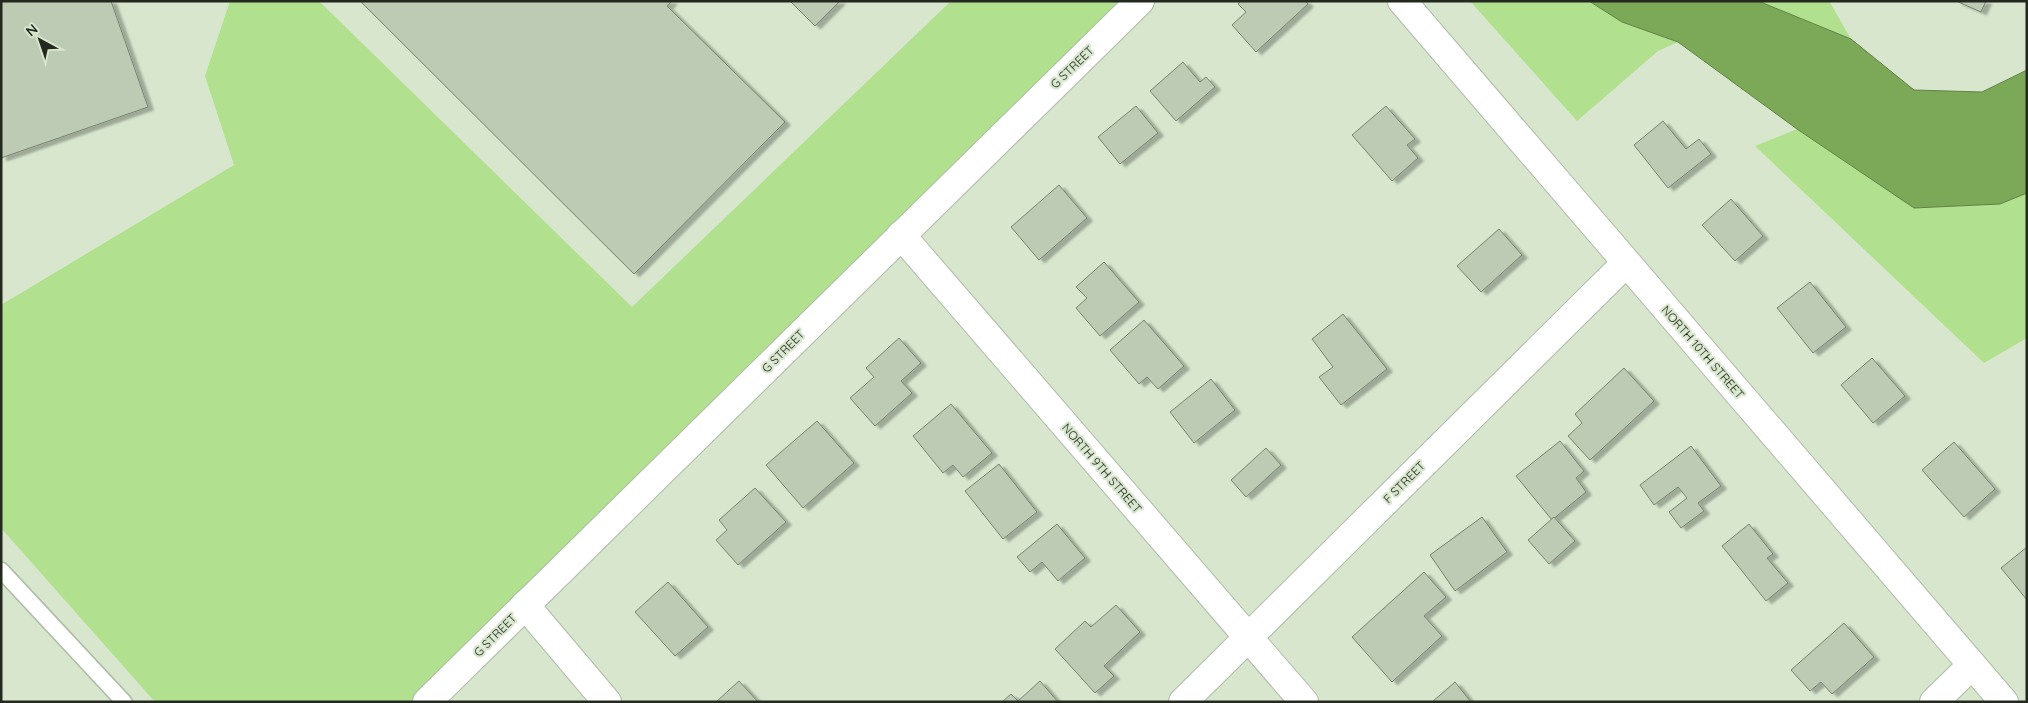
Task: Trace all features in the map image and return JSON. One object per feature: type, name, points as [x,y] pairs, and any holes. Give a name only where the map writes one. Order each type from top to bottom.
[{"type":"street","name":"G STREET","points":[[427,702],[1140,1]]},
{"type":"street","name":"NORTH 10TH STREET","points":[[1402,1],[2004,702]]},
{"type":"street","name":"NORTH 9TH STREET","points":[[901,235],[1304,702]]},
{"type":"street","name":"F STREET","points":[[1183,702],[1626,263]]},
{"type":"street","points":[[525,605],[607,702]]},
{"type":"street","points":[[1934,702],[1972,665]]},
{"type":"lane","points":[[1,570],[124,702]]},
{"type":"shaded area","points":[[230,1],[319,1],[632,307],[951,1],[1138,1],[429,702],[155,702],[1,528],[1,305],[234,165],[205,76]]},
{"type":"shaded area","points":[[1470,1],[1589,1],[1622,22],[1678,42],[1658,51],[1577,121]]},
{"type":"shaded area","points":[[1589,1],[1758,1],[1851,39],[1914,90],[1982,92],[2027,70],[2027,193],[2000,204],[1914,208],[1797,129],[1678,42],[1622,22]]},
{"type":"shaded area","points":[[1758,1],[1829,1],[1851,39]]},
{"type":"shaded area","points":[[1797,129],[1914,208],[2000,204],[2027,193],[2027,338],[1984,363],[1755,146]]},
{"type":"building","points":[[1,1],[111,1],[148,107],[1,158]]},
{"type":"building","points":[[360,1],[672,1],[667,6],[785,122],[634,274]]},
{"type":"building","points":[[790,1],[840,1],[815,26]]},
{"type":"building","points":[[1241,1],[1305,1],[1308,4],[1256,52],[1232,25],[1246,12],[1238,4]]},
{"type":"building","points":[[1956,1],[1986,1],[1981,12]]},
{"type":"building","points":[[1183,62],[1200,82],[1206,77],[1215,87],[1176,121],[1150,91]]},
{"type":"building","points":[[1136,106],[1158,133],[1120,164],[1098,137]]},
{"type":"building","points":[[1386,106],[1415,139],[1407,145],[1418,158],[1392,181],[1352,135]]},
{"type":"building","points":[[1663,121],[1686,149],[1699,139],[1711,154],[1668,188],[1634,145]]},
{"type":"building","points":[[1059,185],[1087,218],[1039,260],[1011,227]]},
{"type":"building","points":[[1731,199],[1763,236],[1735,261],[1702,225]]},
{"type":"building","points":[[1499,229],[1522,255],[1481,292],[1457,266]]},
{"type":"building","points":[[1104,262],[1139,302],[1100,336],[1076,308],[1087,298],[1076,287]]},
{"type":"building","points":[[1810,282],[1846,327],[1813,353],[1777,308]]},
{"type":"building","points":[[1343,314],[1387,369],[1341,405],[1319,377],[1333,367],[1312,339]]},
{"type":"building","points":[[1144,320],[1184,366],[1158,389],[1147,377],[1139,384],[1110,350]]},
{"type":"building","points":[[899,338],[921,363],[901,381],[912,393],[875,426],[850,398],[874,377],[866,368]]},
{"type":"building","points":[[1872,358],[1905,396],[1873,423],[1841,385]]},
{"type":"building","points":[[1624,368],[1654,401],[1590,460],[1568,436],[1582,423],[1575,414]]},
{"type":"building","points":[[1211,379],[1235,410],[1194,443],[1170,412]]},
{"type":"building","points":[[951,404],[992,453],[963,477],[953,465],[943,473],[913,436]]},
{"type":"building","points":[[817,421],[854,463],[803,508],[766,465]]},
{"type":"building","points":[[1560,441],[1584,471],[1576,478],[1586,492],[1552,520],[1516,476]]},
{"type":"building","points":[[1954,442],[1995,489],[1964,517],[1922,470]]},
{"type":"building","points":[[1691,446],[1721,486],[1698,503],[1704,511],[1681,528],[1669,512],[1687,498],[1678,487],[1654,505],[1640,485]]},
{"type":"building","points":[[1266,448],[1281,465],[1246,497],[1231,480]]},
{"type":"building","points":[[999,464],[1037,512],[1003,539],[965,491]]},
{"type":"building","points":[[755,488],[786,522],[738,565],[716,540],[727,530],[719,520]]},
{"type":"building","points":[[1482,517],[1507,552],[1455,591],[1430,555]]},
{"type":"building","points":[[1554,517],[1575,541],[1549,564],[1528,540]]},
{"type":"building","points":[[1057,524],[1085,558],[1058,581],[1042,562],[1030,572],[1017,557]]},
{"type":"building","points":[[1749,524],[1773,554],[1767,558],[1788,583],[1766,601],[1722,546]]},
{"type":"building","points":[[2027,547],[2027,600],[2001,568]]},
{"type":"building","points":[[1424,572],[1446,597],[1424,616],[1442,636],[1392,682],[1352,637]]},
{"type":"building","points":[[668,582],[708,627],[675,656],[635,612]]},
{"type":"building","points":[[1116,605],[1140,632],[1104,666],[1114,676],[1095,693],[1055,649],[1085,621],[1091,627]]},
{"type":"building","points":[[1844,623],[1874,657],[1832,694],[1821,682],[1810,691],[1791,670]]},
{"type":"building","points":[[739,681],[758,702],[716,702]]},
{"type":"building","points":[[1040,681],[1058,702],[1002,702],[1011,694],[1018,701]]},
{"type":"building","points":[[1455,682],[1471,702],[1432,702]]}]
